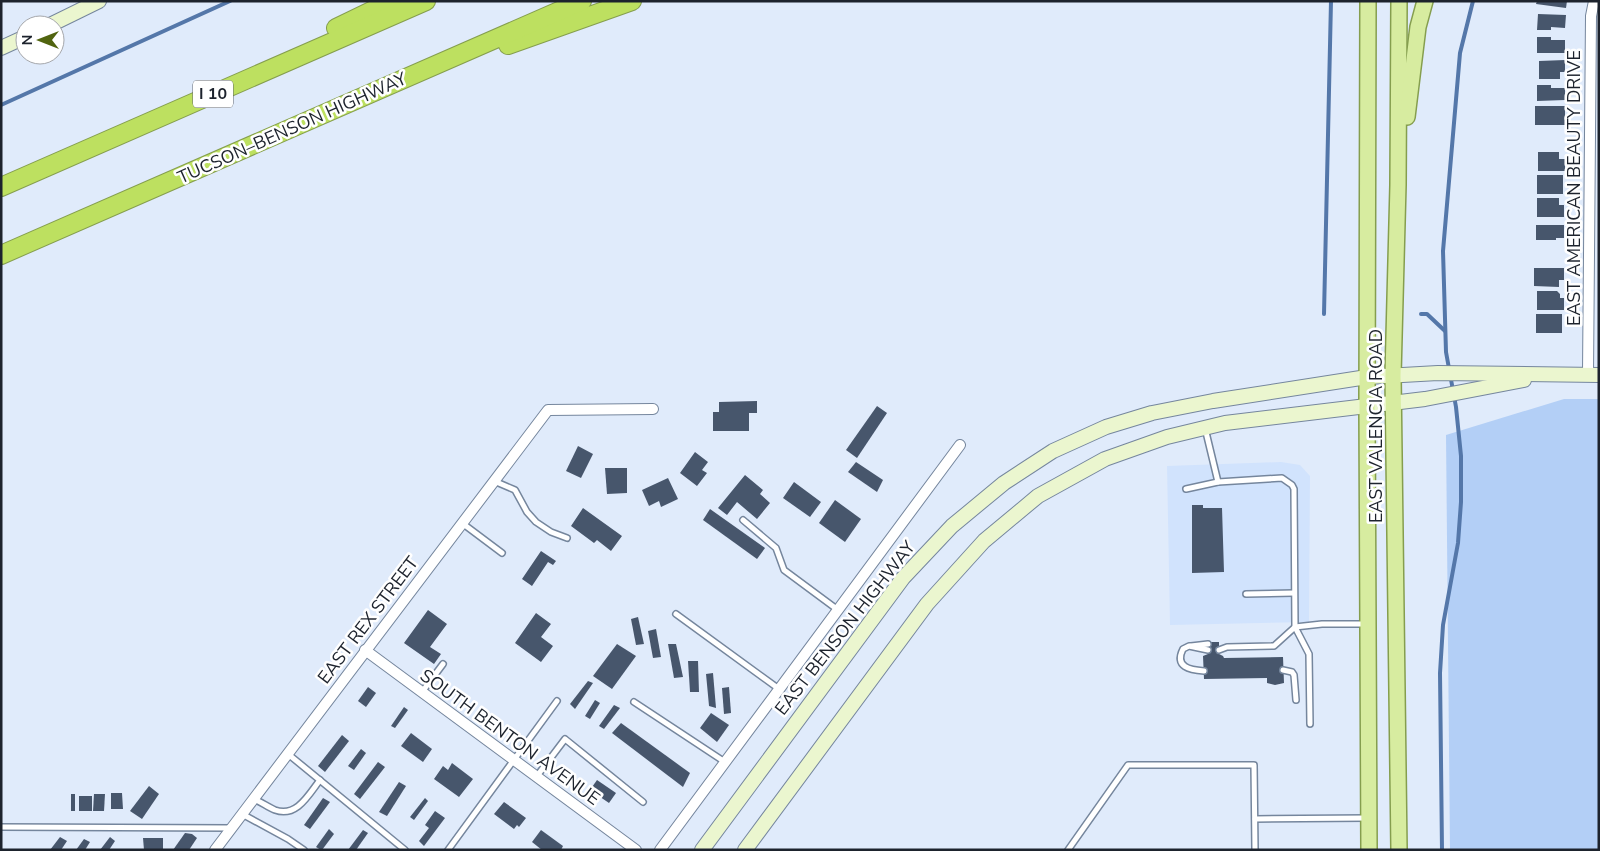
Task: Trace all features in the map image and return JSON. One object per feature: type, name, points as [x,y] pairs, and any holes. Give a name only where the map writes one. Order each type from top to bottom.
[{"type":"highway","points":[[2,186],[392,1]]},
{"type":"highway","name":"I 10","points":[[2,186],[426,1]]},
{"type":"highway","name":"TUCSON–BENSON HIGHWAY","points":[[1,255],[582,1]]},
{"type":"highway","points":[[370,94],[632,1]]},
{"type":"main road","points":[[65,18],[99,1]]},
{"type":"main road","name":"EAST VALENCIA ROAD","points":[[1368,1],[1369,850]]},
{"type":"main road","name":"EAST VALENCIA ROAD","points":[[1399,1],[1398,185],[1393,375],[1399,850]]},
{"type":"main road","points":[[1398,185],[1418,27],[1424,1]]},
{"type":"main road","points":[[1,48],[15,42]]},
{"type":"main road","name":"EAST BENSON HIGHWAY","points":[[702,850],[903,578],[952,526],[1004,483],[1053,452],[1106,427],[1152,413],[1213,400],[1367,377],[1393,375],[1438,373],[1552,375]]},
{"type":"main road","points":[[745,850],[927,604],[984,540],[1038,496],[1105,459],[1167,437],[1205,427],[1393,403],[1552,375],[1594,374]]},
{"type":"street","name":"EAST AMERICAN BEAUTY DRIVE","points":[[1594,1],[1591,16],[1595,128],[1594,374]]},
{"type":"street","name":"EAST REX STREET","points":[[218,849],[365,650],[548,410],[653,409]]},
{"type":"street","name":"EAST BENSON HIGHWAY","points":[[660,850],[960,445]]},
{"type":"street","name":"SOUTH BENTON AVENUE","points":[[365,650],[636,850]]},
{"type":"lane","points":[[1205,427],[1218,482]]},
{"type":"lane","points":[[1186,489],[1218,482],[1282,478],[1294,488],[1295,627],[1309,654],[1310,724]]},
{"type":"lane","points":[[494,481],[514,490],[527,512],[536,522],[551,532],[568,538]]},
{"type":"lane","points":[[743,520],[776,548],[784,570],[838,610]]},
{"type":"lane","points":[[462,523],[502,553]]},
{"type":"lane","points":[[1246,594],[1294,593]]},
{"type":"lane","points":[[676,614],[779,689]]},
{"type":"lane","points":[[1219,647],[1274,646],[1295,627],[1322,624],[1369,624]]},
{"type":"lane","points":[[1204,670],[1190,670],[1184,666],[1181,659],[1182,652],[1189,646],[1208,644]]},
{"type":"lane","points":[[1189,646],[1208,650]]},
{"type":"lane","points":[[422,692],[443,664]]},
{"type":"lane","points":[[1283,670],[1292,672],[1294,675],[1296,700]]},
{"type":"lane","points":[[448,850],[557,700]]},
{"type":"lane","points":[[634,702],[725,762]]},
{"type":"lane","points":[[537,776],[565,739],[643,802]]},
{"type":"lane","points":[[288,754],[405,850]]},
{"type":"lane","points":[[1068,850],[1128,765],[1254,765],[1255,850]]},
{"type":"lane","points":[[254,798],[276,810],[292,811],[301,804],[320,780]]},
{"type":"lane","points":[[242,814],[304,850]]},
{"type":"lane","points":[[1255,819],[1369,818]]},
{"type":"lane","points":[[1,827],[232,828]]},
{"type":"shaded area","points":[[1564,399],[1599,399],[1599,850],[1450,850],[1446,435]]},
{"type":"shaded area","points":[[1281,462],[1300,465],[1310,476],[1309,622],[1170,625],[1167,466]]},
{"type":"building","points":[[1537,1],[1567,1],[1566,8],[1536,4]]},
{"type":"building","points":[[1538,14],[1566,15],[1565,28],[1551,27],[1551,30],[1537,30]]},
{"type":"building","points":[[1537,37],[1565,40],[1565,53],[1537,53]]},
{"type":"building","points":[[1565,60],[1565,72],[1560,72],[1560,79],[1539,79],[1539,61]]},
{"type":"building","points":[[1537,85],[1565,88],[1565,100],[1537,101]]},
{"type":"building","points":[[1535,106],[1565,106],[1565,125],[1535,125]]},
{"type":"building","points":[[1538,152],[1559,152],[1559,159],[1565,159],[1565,171],[1538,171]]},
{"type":"building","points":[[1537,175],[1563,175],[1563,194],[1537,194]]},
{"type":"building","points":[[1537,198],[1559,198],[1559,205],[1564,205],[1564,217],[1537,217]]},
{"type":"building","points":[[1536,225],[1564,225],[1564,238],[1536,240]]},
{"type":"building","points":[[1534,268],[1564,268],[1564,280],[1559,280],[1559,287],[1534,286]]},
{"type":"building","points":[[1537,291],[1557,291],[1560,294],[1560,298],[1564,298],[1564,310],[1537,310]]},
{"type":"building","points":[[1536,314],[1562,314],[1562,333],[1536,333]]},
{"type":"building","points":[[757,401],[757,413],[749,413],[749,431],[713,431],[713,412],[719,412],[719,402]]},
{"type":"building","points":[[877,406],[887,413],[857,458],[846,450]]},
{"type":"building","points":[[578,446],[593,454],[581,478],[566,471]]},
{"type":"building","points":[[695,452],[708,462],[702,470],[707,473],[697,486],[680,473]]},
{"type":"building","points":[[856,462],[883,480],[877,492],[848,472]]},
{"type":"building","points":[[605,468],[627,468],[627,493],[607,494]]},
{"type":"building","points":[[745,475],[763,490],[760,494],[770,503],[757,519],[737,502],[727,515],[718,508]]},
{"type":"building","points":[[668,478],[678,499],[661,507],[659,501],[649,506],[642,490]]},
{"type":"building","points":[[794,482],[821,502],[810,517],[783,498]]},
{"type":"building","points":[[835,500],[861,519],[845,542],[819,523]]},
{"type":"building","points":[[1192,505],[1203,505],[1203,508],[1222,508],[1224,572],[1192,573]]},
{"type":"building","points":[[583,508],[622,536],[611,551],[597,540],[594,543],[571,526]]},
{"type":"building","points":[[710,509],[765,548],[757,559],[703,520]]},
{"type":"building","points":[[541,551],[556,561],[553,565],[548,562],[532,586],[522,579]]},
{"type":"building","points":[[428,610],[447,624],[430,647],[441,654],[434,664],[404,643]]},
{"type":"building","points":[[536,613],[551,624],[541,637],[553,646],[541,662],[515,643]]},
{"type":"building","points":[[638,617],[644,644],[636,645],[631,619]]},
{"type":"building","points":[[656,629],[661,657],[653,658],[648,631]]},
{"type":"building","points":[[1208,642],[1219,642],[1219,654],[1224,658],[1283,657],[1284,683],[1275,685],[1267,683],[1267,678],[1204,679],[1203,656],[1208,654]]},
{"type":"building","points":[[617,644],[636,656],[612,689],[593,676]]},
{"type":"building","points":[[668,644],[676,644],[683,677],[674,678]]},
{"type":"building","points":[[688,661],[698,661],[699,692],[690,692]]},
{"type":"building","points":[[713,673],[716,708],[709,706],[706,674]]},
{"type":"building","points":[[588,681],[593,683],[575,709],[570,704]]},
{"type":"building","points":[[368,687],[376,693],[366,707],[358,701]]},
{"type":"building","points":[[729,687],[731,713],[724,714],[722,688]]},
{"type":"building","points":[[595,700],[600,703],[590,719],[585,716]]},
{"type":"building","points":[[614,705],[620,708],[604,729],[599,726]]},
{"type":"building","points":[[404,707],[408,710],[395,728],[391,726]]},
{"type":"building","points":[[711,713],[729,725],[717,742],[700,728]]},
{"type":"building","points":[[621,723],[690,773],[683,787],[612,733]]},
{"type":"building","points":[[411,733],[432,749],[423,762],[401,746]]},
{"type":"building","points":[[342,735],[349,741],[325,772],[318,766]]},
{"type":"building","points":[[361,749],[366,753],[354,770],[348,766]]},
{"type":"building","points":[[378,762],[385,767],[360,799],[354,794]]},
{"type":"building","points":[[452,763],[473,779],[459,797],[434,779],[443,766],[448,770]]},
{"type":"building","points":[[597,780],[616,793],[609,803],[590,790]]},
{"type":"building","points":[[399,782],[406,786],[387,816],[379,812]]},
{"type":"building","points":[[149,786],[159,794],[142,819],[130,811]]},
{"type":"building","points":[[111,793],[122,793],[123,809],[111,809]]},
{"type":"building","points":[[71,794],[75,794],[75,811],[71,811]]},
{"type":"building","points":[[94,794],[105,794],[104,811],[93,811]]},
{"type":"building","points":[[79,796],[92,796],[92,811],[79,811]]},
{"type":"building","points":[[323,798],[330,802],[310,829],[304,825]]},
{"type":"building","points":[[425,798],[428,801],[414,820],[410,817]]},
{"type":"building","points":[[504,802],[526,818],[519,827],[517,825],[514,829],[494,814]]},
{"type":"building","points":[[435,811],[445,818],[424,846],[419,841],[429,828],[425,825]]},
{"type":"building","points":[[329,829],[334,834],[321,850],[316,847]]},
{"type":"building","points":[[363,830],[368,833],[356,850],[348,850]]},
{"type":"building","points":[[541,830],[563,846],[561,850],[542,850],[532,842]]},
{"type":"building","points":[[185,833],[192,834],[197,838],[189,850],[173,850]]},
{"type":"building","points":[[60,837],[67,841],[61,850],[50,850]]},
{"type":"building","points":[[110,837],[115,841],[109,850],[100,850]]},
{"type":"building","points":[[143,838],[163,838],[163,850],[144,850]]},
{"type":"building","points":[[84,839],[90,842],[85,850],[76,850]]},
{"type":"waterway","points":[[1,105],[230,1]]},
{"type":"waterway","points":[[1324,314],[1331,1]]},
{"type":"waterway","points":[[1442,850],[1440,673],[1443,625],[1458,543],[1461,502],[1461,456],[1456,407],[1446,352],[1443,251],[1460,53],[1473,1]]},
{"type":"waterway","points":[[1421,314],[1427,314],[1445,331]]}]
